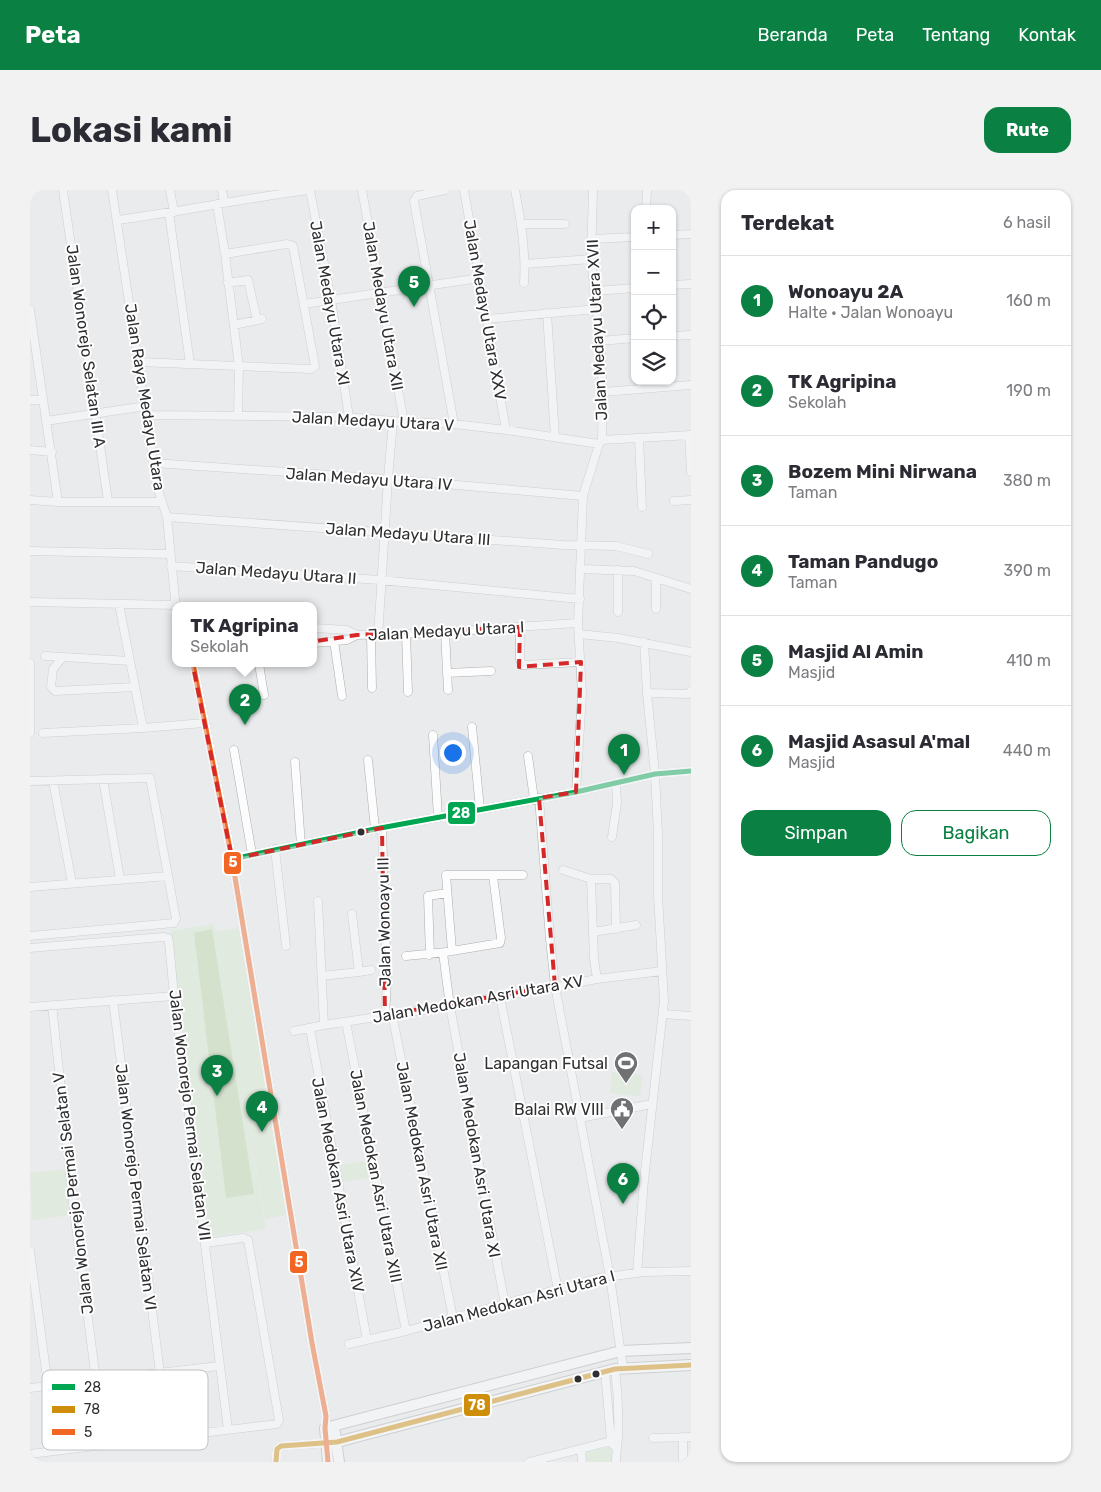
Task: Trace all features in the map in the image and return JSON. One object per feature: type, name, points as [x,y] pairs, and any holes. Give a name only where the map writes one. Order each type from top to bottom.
[{"type":"street","name":"Jalan Wonorejo Selatan III A","points":[[63,190],[108,501]]},
{"type":"street","name":"Jalan Raya Medayu Utara","points":[[112,190],[157,487],[167,517],[175,602]]},
{"type":"street","points":[[170,190],[171,213],[190,364]]},
{"type":"street","points":[[222,190],[220,203],[239,366],[238,416]]},
{"type":"street","points":[[117,220],[171,213],[272,192],[309,190]]},
{"type":"street","name":"Jalan Medayu Utara XI","points":[[309,190],[331,300],[350,417]]},
{"type":"street","name":"Jalan Medayu Utara XII","points":[[362,190],[404,422]]},
{"type":"street","points":[[443,190],[417,196],[414,201],[454,424]]},
{"type":"street","name":"Jalan Medayu Utara XXV","points":[[464,190],[506,430]]},
{"type":"street","points":[[515,190],[525,264],[524,283]]},
{"type":"street","name":"Jalan Medayu Utara XVII","points":[[593,190],[591,260],[600,341],[603,392],[600,442]]},
{"type":"street","points":[[646,205],[647,190]]},
{"type":"street","points":[[521,224],[565,224]]},
{"type":"street","points":[[676,235],[691,234]]},
{"type":"street","points":[[591,239],[631,237]]},
{"type":"street","points":[[139,362],[311,369],[315,366],[294,249],[291,244],[225,254]]},
{"type":"street","points":[[525,264],[591,260]]},
{"type":"street","points":[[304,304],[480,278]]},
{"type":"street","points":[[228,283],[248,280],[259,320],[234,325]]},
{"type":"street","points":[[676,285],[691,284]]},
{"type":"street","points":[[594,290],[631,288]]},
{"type":"street","points":[[487,319],[596,309]]},
{"type":"street","points":[[30,310],[33,352],[52,452],[58,502]]},
{"type":"street","points":[[547,313],[555,437]]},
{"type":"street","points":[[676,336],[691,335]]},
{"type":"street","points":[[600,341],[631,338]]},
{"type":"street","points":[[603,392],[691,385]]},
{"type":"street","points":[[30,400],[42,400]]},
{"type":"street","name":"Jalan Medayu Utara V","points":[[46,421],[96,413],[146,410],[238,416],[350,417],[454,424],[600,442],[690,435]]},
{"type":"street","name":"Jalan Medayu Utara II","points":[[372,688],[374,636],[385,533],[393,420]]},
{"type":"street","points":[[690,435],[691,472]]},
{"type":"street","points":[[639,439],[642,507]]},
{"type":"street","points":[[576,792],[581,724],[581,662],[578,624],[583,496],[600,442]]},
{"type":"street","points":[[30,450],[52,452]]},
{"type":"street","name":"Jalan Medayu Utara IV","points":[[154,463],[388,479],[583,496]]},
{"type":"street","points":[[30,500],[58,502],[162,502]]},
{"type":"street","points":[[674,501],[691,500]]},
{"type":"street","name":"Jalan Medayu Utara III","points":[[167,517],[582,546],[616,546],[648,554]]},
{"type":"street","points":[[30,551],[170,554]]},
{"type":"street","name":"Jalan Medayu Utara II","points":[[171,566],[380,580],[580,598]]},
{"type":"street","points":[[581,569],[634,571],[691,589]]},
{"type":"street","points":[[618,570],[618,612]]},
{"type":"street","points":[[656,579],[656,609]]},
{"type":"street","points":[[30,602],[172,607]]},
{"type":"street","points":[[119,604],[143,728]]},
{"type":"street","name":"Jalan Medayu Utara I","points":[[317,642],[347,640],[357,635],[374,636],[578,624]]},
{"type":"street","points":[[520,627],[520,659],[522,665],[581,662]]},
{"type":"street","points":[[317,628],[347,630],[357,635]]},
{"type":"street","points":[[445,632],[448,690]]},
{"type":"street","points":[[406,634],[408,692]]},
{"type":"street","points":[[579,634],[644,642],[691,652]]},
{"type":"street","points":[[334,641],[342,696]]},
{"type":"street","points":[[637,1273],[644,1180],[664,1001],[655,774],[644,642]]},
{"type":"street","points":[[46,656],[130,661]]},
{"type":"street","points":[[63,657],[53,669],[52,687],[55,691],[135,687]]},
{"type":"street","points":[[30,663],[30,733]]},
{"type":"street","points":[[194,667],[232,859],[312,1343],[326,1416],[337,1442],[339,1462]]},
{"type":"street","points":[[259,667],[264,695]]},
{"type":"street","points":[[447,673],[491,671]]},
{"type":"street","points":[[647,693],[689,694],[691,691]]},
{"type":"street","points":[[43,734],[204,723]]},
{"type":"street","points":[[472,727],[480,810]]},
{"type":"street","points":[[433,735],[438,817]]},
{"type":"street","points":[[234,750],[252,854]]},
{"type":"street","points":[[528,756],[537,799],[544,852],[555,986],[610,1277],[621,1351],[614,1369],[618,1391],[614,1441],[616,1462]]},
{"type":"street","name":"Jalan Wonoayu III","points":[[368,760],[379,829],[389,1015]]},
{"type":"street","points":[[295,762],[301,845]]},
{"type":"street","points":[[232,859],[438,817],[576,792],[655,774],[691,772]]},
{"type":"street","points":[[30,781],[150,778],[176,919],[174,922],[30,936]]},
{"type":"street","points":[[103,779],[120,879]]},
{"type":"street","points":[[52,780],[72,883]]},
{"type":"street","points":[[612,837],[617,803],[616,783]]},
{"type":"street","points":[[275,849],[286,946]]},
{"type":"street","points":[[563,870],[591,879],[611,879],[615,883],[616,929]]},
{"type":"street","name":"Jalan Medokan Asri Utara XI","points":[[493,876],[449,875],[445,878],[450,1006],[505,1304]]},
{"type":"street","points":[[406,956],[430,955],[500,943],[501,938],[493,876],[523,875]]},
{"type":"street","points":[[30,887],[168,876]]},
{"type":"street","points":[[591,879],[594,959],[597,979]]},
{"type":"street","points":[[430,955],[428,896],[446,893]]},
{"type":"street","points":[[318,902],[324,1025]]},
{"type":"street","points":[[352,914],[358,972]]},
{"type":"street","points":[[593,932],[636,926]]},
{"type":"street","name":"Jalan Wonorejo Permai Selatan VII","points":[[30,948],[166,938],[170,942],[174,996],[228,1430]]},
{"type":"street","points":[[322,976],[371,970]]},
{"type":"street","name":"Jalan Medokan Asri Utara XV","points":[[294,1032],[324,1025],[450,1006],[597,979],[662,971]]},
{"type":"street","points":[[30,1007],[174,996]]},
{"type":"street","points":[[500,997],[558,1290]]},
{"type":"street","name":"Jalan Wonorejo Permai Selatan VI","points":[[113,1000],[160,1370]]},
{"type":"street","name":"Jalan Wonorejo Permai Selatan V","points":[[52,1005],[74,1211],[95,1370]]},
{"type":"street","points":[[663,1014],[691,1016]]},
{"type":"street","name":"Jalan Medokan Asri Utara XII","points":[[389,1015],[452,1318]]},
{"type":"street","name":"Jalan Medokan Asri Utara XIII","points":[[346,1022],[406,1331]]},
{"type":"street","name":"Jalan Medokan Asri Utara XIV","points":[[310,1029],[367,1340]]},
{"type":"street","points":[[580,1118],[652,1104]]},
{"type":"street","points":[[206,1244],[242,1238],[248,1240],[279,1420],[273,1426],[208,1432]]},
{"type":"street","points":[[30,1252],[46,1370]]},
{"type":"street","name":"Jalan Medokan Asri Utara I","points":[[348,1344],[406,1331],[610,1277],[637,1273],[691,1271]]},
{"type":"street","points":[[330,1427],[621,1351],[691,1348]]},
{"type":"street","points":[[276,1462],[277,1449],[281,1446],[337,1442],[614,1369],[691,1365]]},
{"type":"street","points":[[185,1370],[219,1366]]},
{"type":"street","points":[[328,1462],[326,1443],[330,1427]]},
{"type":"street","points":[[653,1438],[687,1437],[683,1462]]},
{"type":"street","points":[[529,1462],[614,1441]]},
{"type":"street","points":[[581,1449],[582,1462]]},
{"type":"street","points":[[30,1454],[63,1450]]},
{"type":"highlighted area","points":[[520,627],[519,667],[581,662],[576,792],[539,798],[555,986],[385,1015],[382,828],[232,859],[190,651],[256,650],[357,635]]},
{"type":"shaded area","points":[[214,924],[216,932],[243,927],[286,1215],[265,1219],[242,1087],[266,1229],[208,1237],[171,931]]},
{"type":"shaded area","points":[[212,929],[254,1194],[226,1198],[194,933]]},
{"type":"shaded area","name":"Lapangan Futsal","points":[[612,1072],[642,1075],[640,1096],[610,1093]]},
{"type":"shaded area","points":[[371,1160],[374,1177],[343,1182],[340,1165]]},
{"type":"shaded area","points":[[67,1169],[72,1215],[32,1220],[30,1173]]},
{"type":"shaded area","points":[[612,1447],[613,1462],[587,1462],[586,1450]]},
{"type":"transit line","name":"5","points":[[194,667],[232,859],[312,1343],[326,1416],[325,1428],[328,1462]]},
{"type":"transit line","name":"28","points":[[232,859],[375,829],[576,792],[655,774],[691,771]]},
{"type":"transit line","name":"78","points":[[276,1462],[277,1449],[281,1446],[337,1442],[615,1369],[691,1365]]},
{"type":"place","name":"Masjid Al Amin","points":[[414,307]]},
{"type":"place","name":"TK Agripina","points":[[245,725]]},
{"type":"place","name":"Wonoayu 2A","points":[[624,775]]},
{"type":"place","name":"Lapangan Futsal","points":[[626,1084]]},
{"type":"place","name":"Bozem Mini Nirwana","points":[[217,1096]]},
{"type":"place","name":"Balai RW VIII","points":[[622,1130]]},
{"type":"place","name":"Taman Pandugo","points":[[262,1132]]},
{"type":"place","name":"Masjid Asasul A'mal","points":[[623,1204]]}]
